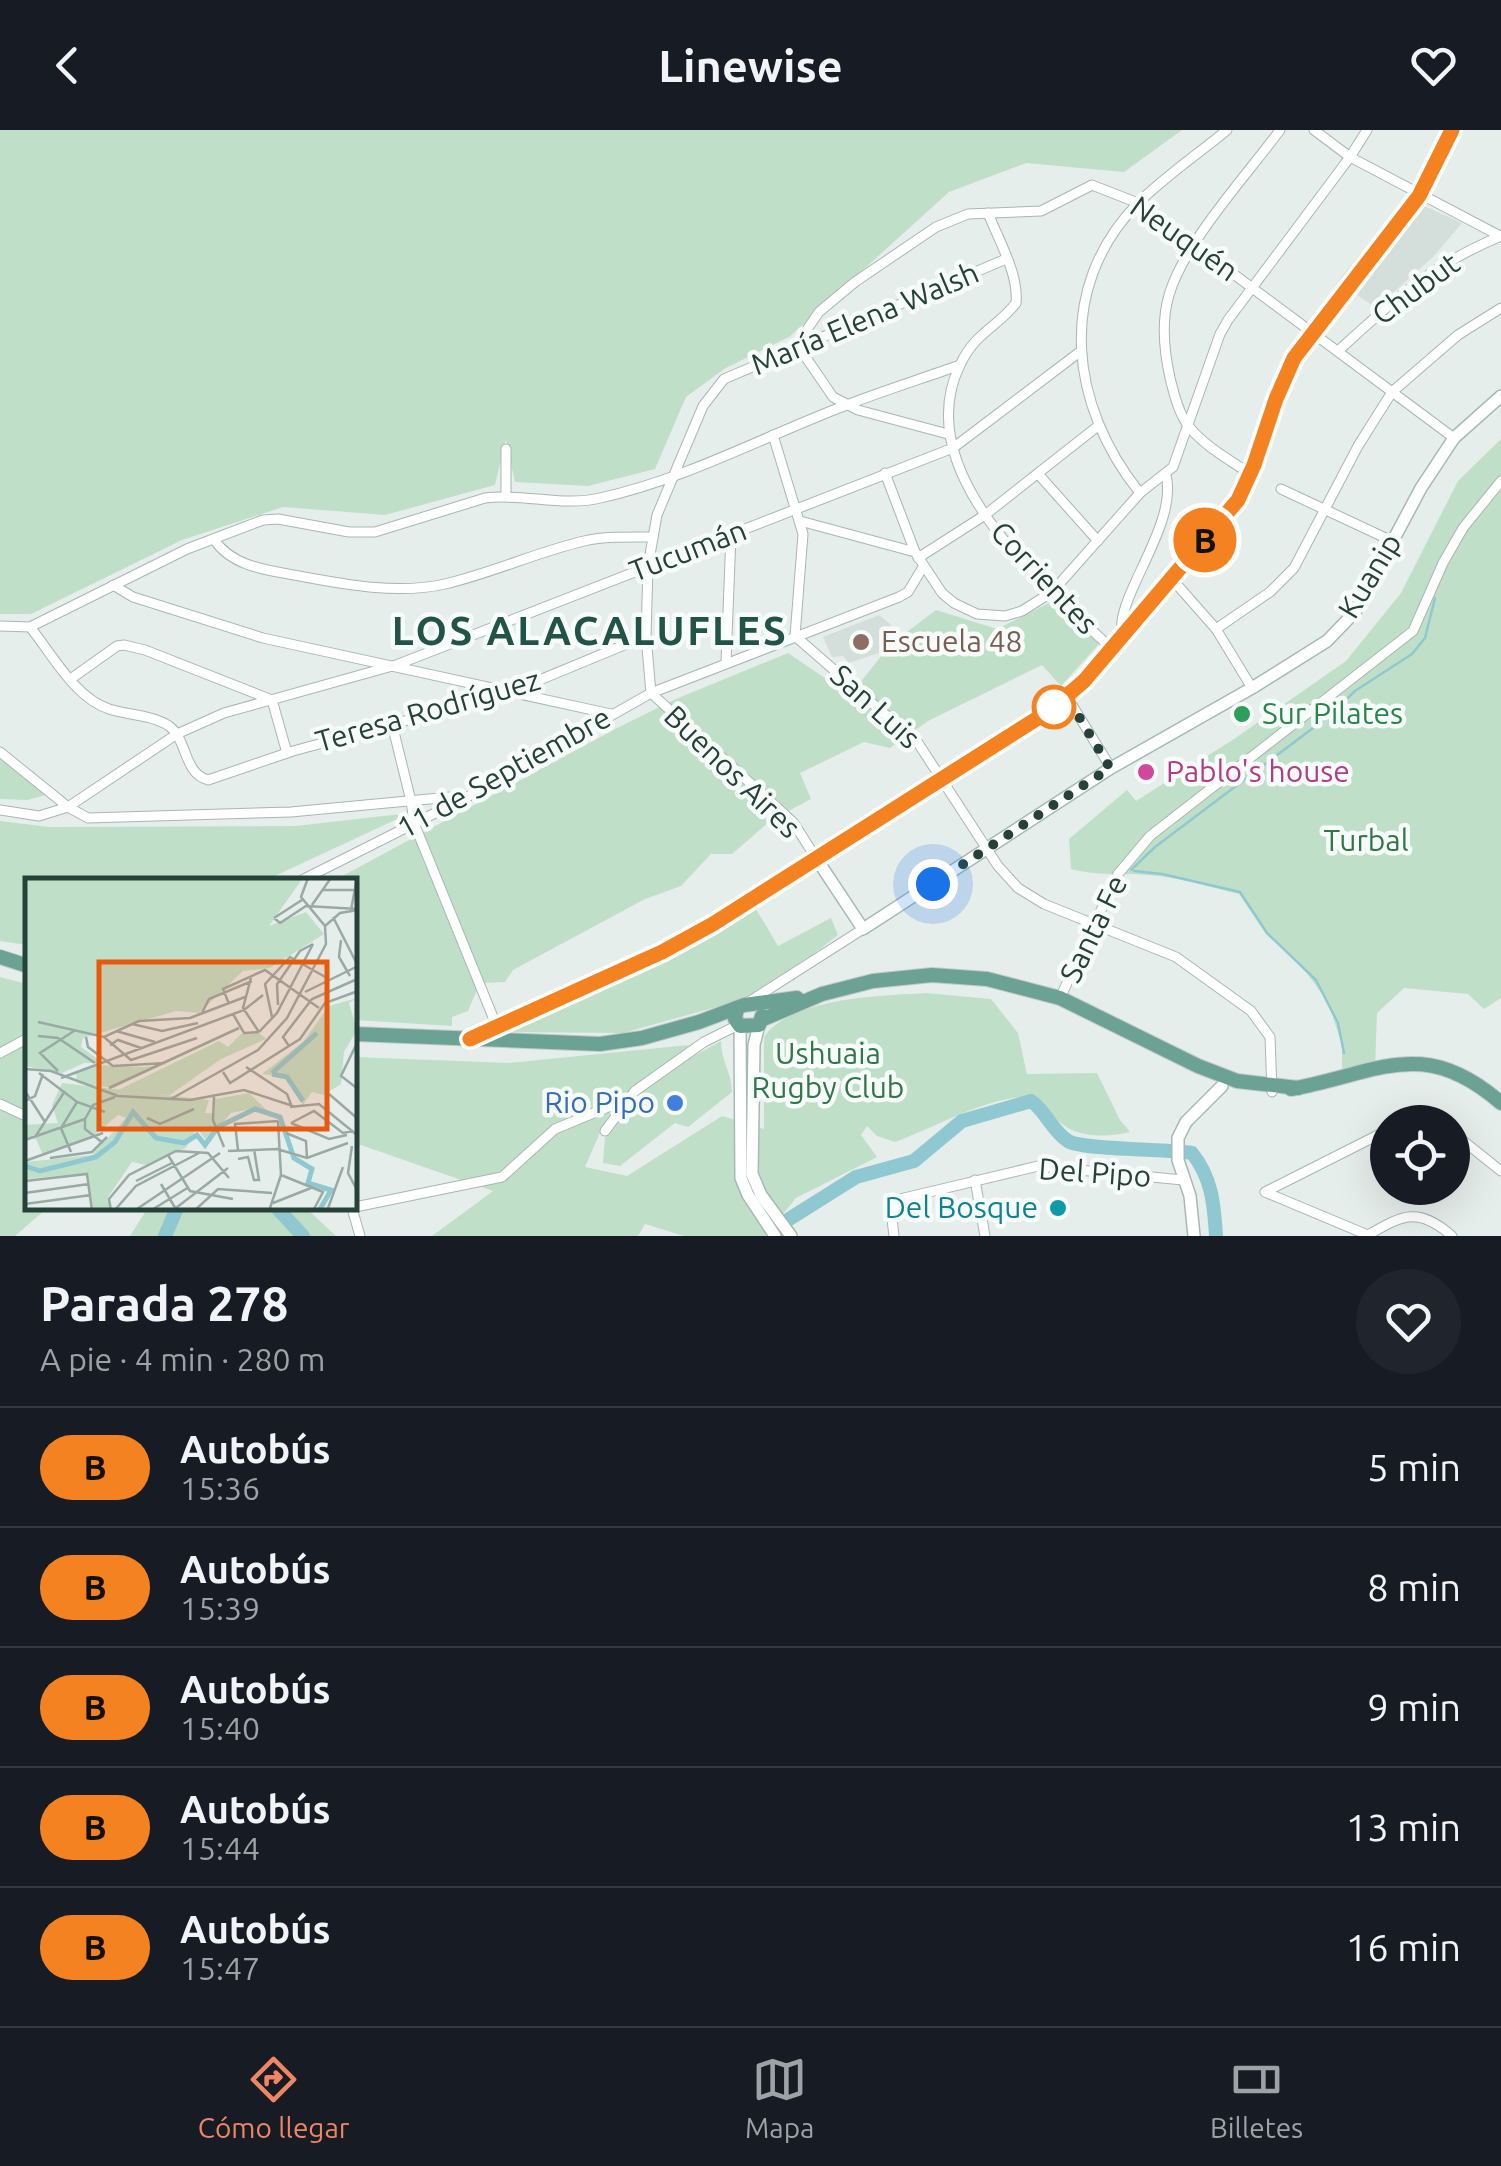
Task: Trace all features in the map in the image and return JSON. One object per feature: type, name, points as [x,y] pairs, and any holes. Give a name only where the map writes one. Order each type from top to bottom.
[{"type":"highway","points":[[470,1039],[689,938],[1067,697],[1112,650],[1238,500],[1284,377],[1312,332],[1419,196],[1452,130]]},
{"type":"main road","name":"Kuanip","points":[[863,929],[1110,768],[1315,650],[1355,612],[1454,438],[1501,396]]},
{"type":"main road","name":"Buenos Aires","points":[[816,858],[863,929]]},
{"type":"main road","points":[[0,956],[24,962]]},
{"type":"main road","points":[[742,1015],[873,981],[957,976],[1014,984],[1060,998],[1220,1081],[1272,1089],[1298,1088],[1392,1066],[1422,1064],[1460,1073],[1501,1103]]},
{"type":"main road","points":[[742,1015],[760,1023],[822,994]]},
{"type":"main road","points":[[358,1034],[600,1044],[761,1012],[754,1045],[751,1166],[769,1217]]},
{"type":"main road","points":[[742,1015],[741,1178],[748,1195],[784,1234]]},
{"type":"main road","points":[[1220,1081],[1272,1089]]},
{"type":"main road","points":[[1190,1236],[1190,1196],[1181,1174],[1178,1138],[1186,1122],[1208,1102],[1220,1081]]},
{"type":"street","points":[[1140,493],[1122,470],[1098,426],[1081,351],[1085,298],[1098,256],[1138,202],[1227,130]]},
{"type":"street","points":[[1250,474],[1188,426],[1174,396],[1164,338],[1169,294],[1195,244],[1280,130]]},
{"type":"street","points":[[1314,130],[1350,157],[1501,236]]},
{"type":"street","points":[[884,474],[918,559],[954,604],[977,614],[1005,616],[1052,592],[1140,493],[1166,475],[1178,458],[1220,334],[1367,130]]},
{"type":"street","name":"Neuquén","points":[[802,344],[818,312],[936,227],[968,214],[1041,211],[1092,185],[1138,202],[1454,438]]},
{"type":"street","points":[[988,212],[1006,260]]},
{"type":"street","name":"Chubut","points":[[1338,351],[1423,276],[1501,236]]},
{"type":"street","name":"Corrientes","points":[[1006,260],[1017,296],[1011,310],[975,339],[960,365],[948,401],[948,434],[968,486],[985,515],[1052,592],[1112,650]]},
{"type":"street","name":"María Elena Walsh","points":[[724,379],[1006,260]]},
{"type":"street","points":[[1216,629],[1287,577],[1392,392],[1458,335],[1501,308]]},
{"type":"street","points":[[802,344],[816,372],[845,406],[948,434]]},
{"type":"street","name":"Tucumán","points":[[0,810],[38,816],[68,807],[177,734],[224,713],[396,665],[952,448],[1081,351]]},
{"type":"street","points":[[0,626],[30,626],[113,584],[263,520],[374,532],[486,498],[597,499],[672,478],[845,406],[960,365]]},
{"type":"street","name":"Buenos Aires","points":[[724,379],[703,406],[657,515],[648,566],[646,636],[650,693],[792,822],[816,858]]},
{"type":"street","name":"11 de Septiembre","points":[[306,878],[468,796],[650,693],[908,592],[918,559],[985,515],[1098,426]]},
{"type":"street","points":[[773,436],[803,534],[795,636]]},
{"type":"street","points":[[506,449],[506,496]]},
{"type":"street","points":[[1039,474],[1098,541]]},
{"type":"street","points":[[1124,636],[1120,619],[1170,498],[1166,475]]},
{"type":"street","name":"Santa Fe","points":[[1060,998],[1118,874],[1150,836],[1412,631],[1463,528],[1501,481]]},
{"type":"street","points":[[1281,489],[1392,541]]},
{"type":"street","points":[[800,521],[918,559]]},
{"type":"street","points":[[726,662],[731,535]]},
{"type":"street","points":[[214,540],[224,556],[270,571],[332,582],[414,588],[444,584],[586,541],[652,538]]},
{"type":"street","points":[[1172,579],[1216,629],[1252,688]]},
{"type":"street","points":[[113,584],[133,598],[221,627],[612,714]]},
{"type":"street","points":[[30,626],[94,702],[161,722],[177,734]]},
{"type":"street","name":"Teresa Rodríguez","points":[[177,734],[193,771],[208,780],[287,753],[508,693],[646,636]]},
{"type":"street","name":"San Luis","points":[[795,636],[918,743],[987,849],[1010,880],[1030,897],[1176,957],[1242,1003],[1268,1031],[1272,1089]]},
{"type":"street","points":[[72,678],[117,646],[146,650],[272,700],[287,753]]},
{"type":"street","points":[[1067,697],[1110,768]]},
{"type":"street","points":[[392,724],[414,824],[498,1028]]},
{"type":"street","points":[[0,752],[68,807],[88,818],[275,814],[468,796]]},
{"type":"street","name":"Kuanip","points":[[626,1100],[863,929]]},
{"type":"street","points":[[0,1053],[25,1040]]},
{"type":"street","points":[[1256,1085],[1270,1058]]},
{"type":"street","points":[[605,1130],[626,1100]]},
{"type":"street","points":[[358,1207],[502,1177],[555,1129],[626,1100]]},
{"type":"street","points":[[0,1104],[25,1115]]},
{"type":"street","points":[[1370,1139],[1265,1192],[1369,1236],[1410,1215],[1427,1218],[1452,1236]]},
{"type":"street","points":[[1470,1146],[1501,1171]]},
{"type":"street","name":"Del Pipo","points":[[894,1236],[892,1205],[900,1199],[1038,1166],[1181,1174]]},
{"type":"street","points":[[974,1180],[984,1236]]},
{"type":"street","points":[[355,1211],[360,1236]]},
{"type":"shaded area","points":[[1422,205],[1462,223],[1434,256],[1376,308],[1353,292]]},
{"type":"shaded area","name":"Escuela 48","points":[[879,615],[890,624],[899,646],[849,663],[843,656],[832,657],[823,637]]},
{"type":"green space","points":[[0,130],[1182,130],[1124,172],[1026,163],[949,192],[789,337],[724,369],[686,397],[655,469],[588,486],[515,482],[506,440],[495,485],[385,515],[283,507],[182,540],[31,614],[0,614]]},
{"type":"green space","name":"Turbal","points":[[1501,439],[1501,998],[1484,1009],[1468,994],[1404,988],[1377,1013],[1375,1069],[1342,1078],[1342,1045],[1328,1002],[1300,964],[1266,934],[1239,894],[1169,877],[1071,869],[1069,839],[1127,790],[1136,801],[1346,661],[1401,593],[1458,481]]},
{"type":"green space","points":[[1053,601],[1099,644],[1061,686],[1042,665],[928,721],[890,748],[864,742],[800,773],[811,799],[770,821],[732,854],[711,854],[681,886],[645,899],[513,970],[505,982],[480,983],[468,1011],[452,1017],[452,1026],[358,1020],[358,878],[339,878],[619,727],[788,653],[850,695],[891,644],[936,610],[997,629]]},
{"type":"green space","points":[[0,758],[46,795],[27,800],[0,799]]},
{"type":"green space","points":[[410,813],[270,878],[25,878],[25,945],[0,941],[0,821],[49,827],[295,826]]},
{"type":"green space","points":[[756,909],[778,946],[831,918],[838,935],[763,994],[623,1033],[503,1032],[610,987]]},
{"type":"green space","points":[[0,977],[25,983],[25,1211],[44,1211],[15,1236],[0,1236]]},
{"type":"green space","name":"Ushuaia Rugby Club","points":[[926,993],[991,999],[1018,1033],[1027,1074],[1097,1073],[1130,1132],[1096,1135],[1072,1130],[1057,1120],[1036,1096],[982,1106],[895,1142],[877,1136],[867,1126],[861,1135],[877,1157],[796,1198],[765,1236],[684,1236],[645,1224],[638,1236],[432,1236],[493,1191],[358,1144],[358,1057],[509,1063],[689,1045],[641,1093],[721,1041],[732,1092],[688,1127],[675,1123],[620,1166],[603,1163],[605,1138],[638,1095],[602,1128],[585,1167],[627,1176],[722,1116],[764,1129],[764,1037],[777,1024],[815,1006]]},
{"type":"green space","points":[[146,1211],[309,1211],[336,1236],[130,1236]]},
{"type":"waterway","points":[[1131,870],[1155,847],[1329,716],[1355,691],[1412,654],[1425,638],[1435,598]]},
{"type":"waterway","points":[[1134,871],[1240,892],[1267,933],[1316,980],[1338,1023],[1344,1053]]},
{"type":"waterway","points":[[777,1231],[786,1221],[856,1177],[914,1161],[962,1121],[1031,1101],[1062,1137],[1076,1144],[1192,1153],[1208,1182],[1216,1236]]},
{"type":"waterway","points":[[165,1236],[176,1211]]},
{"type":"waterway","points":[[280,1211],[303,1236]]},
{"type":"bus line","name":"B","points":[[470,1039],[662,952],[713,924],[1067,697],[1124,636],[1238,500],[1294,358],[1419,196],[1452,130]]},
{"type":"place","name":"Escuela 48","points":[[861,642]]},
{"type":"place","name":"Sur Pilates","points":[[1242,714]]},
{"type":"place","name":"Pablo's house","points":[[1146,772]]},
{"type":"place","name":"Rio Pipo","points":[[675,1103]]},
{"type":"place","name":"Del Bosque","points":[[1058,1208]]},
{"type":"district","name":"LOS ALACALUFLES","points":[[590,631]]},
{"type":"route","points":[[933,884],[1110,768],[1067,697],[1054,707]]}]
